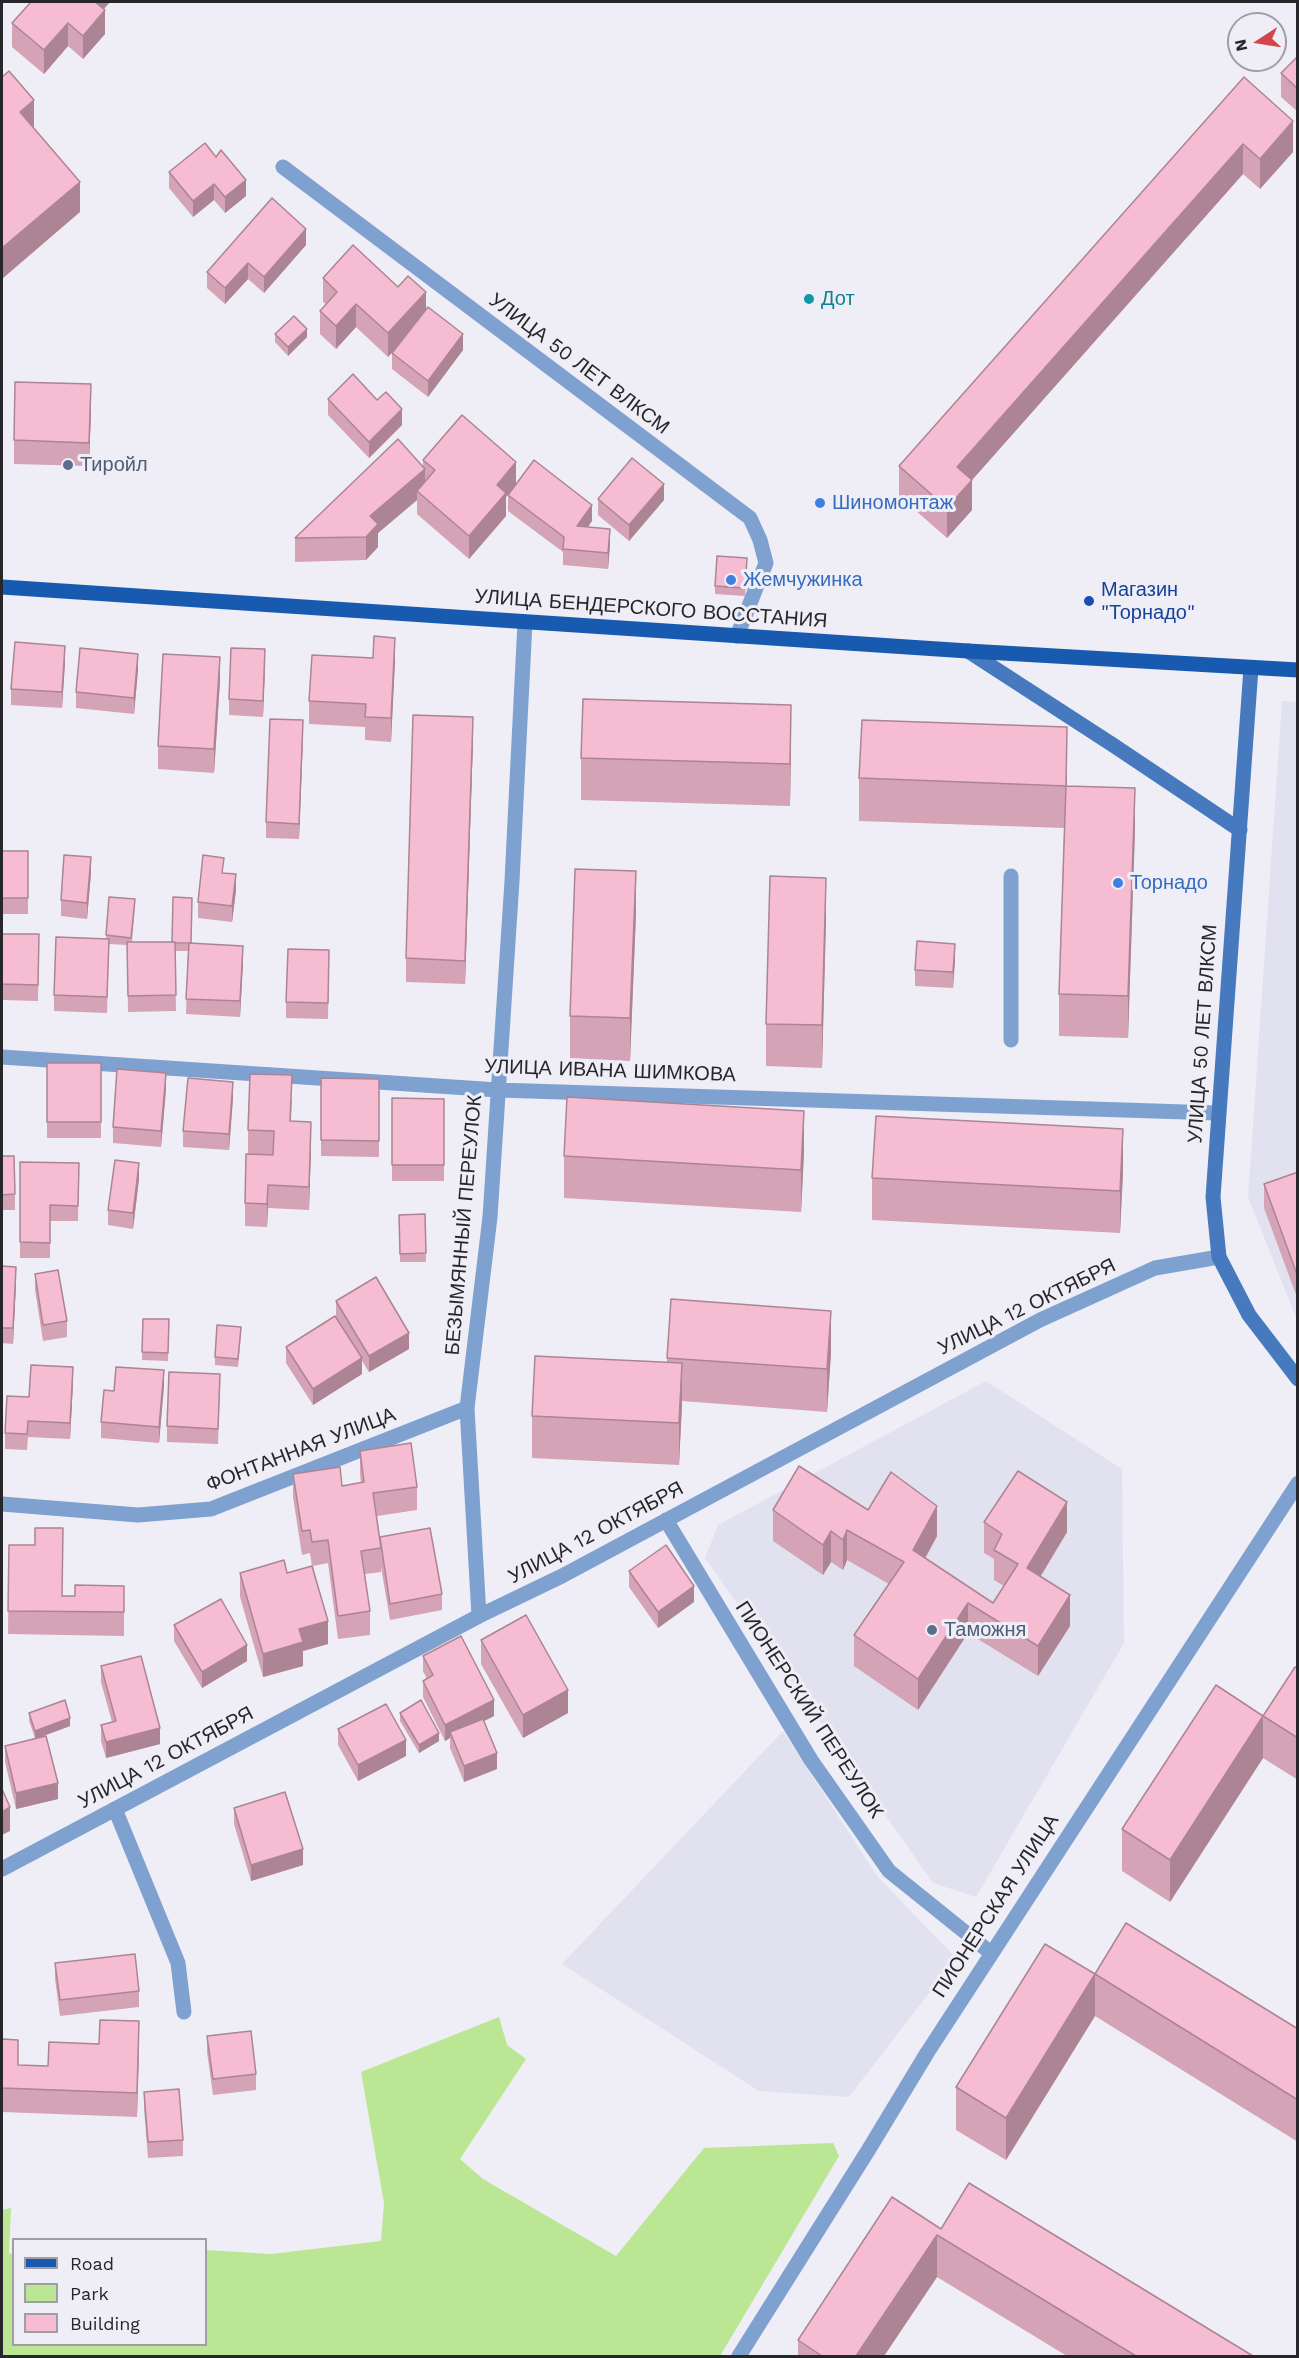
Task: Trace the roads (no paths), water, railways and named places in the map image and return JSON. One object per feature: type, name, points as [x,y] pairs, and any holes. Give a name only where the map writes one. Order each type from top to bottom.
[{"type":"main road","name":"УЛИЦА БЕНДЕРСКОГО ВОССТАНИЯ","points":[[2,587],[968,651],[1298,670]]},
{"type":"street","name":"УЛИЦА 50 ЛЕТ ВЛКСМ","points":[[283,167],[750,518],[760,540],[766,563],[737,636]]},
{"type":"street","name":"БЕЗЫМЯННЫЙ ПЕРЕУЛОК","points":[[479,1616],[467,1408],[490,1217],[512,880],[525,622]]},
{"type":"street","points":[[968,651],[1113,744],[1240,830]]},
{"type":"street","name":"УЛИЦА 50 ЛЕТ ВЛКСМ","points":[[1251,668],[1217,1113],[1213,1197],[1219,1257],[1249,1316],[1298,1379]]},
{"type":"street","points":[[1011,876],[1011,1040]]},
{"type":"street","name":"УЛИЦА ИВАНА ШИМКОВА","points":[[2,1057],[498,1090],[1217,1113]]},
{"type":"street","name":"УЛИЦА 12 ОКТЯБРЯ","points":[[2,1869],[479,1616],[562,1576],[1040,1320],[1155,1268],[1219,1257]]},
{"type":"street","name":"ФОНТАННАЯ УЛИЦА","points":[[2,1504],[138,1515],[211,1509],[467,1408]]},
{"type":"street","name":"ПИОНЕРСКАЯ УЛИЦА","points":[[738,2356],[869,2149],[927,2052],[1298,1483]]},
{"type":"street","name":"ПИОНЕРСКИЙ ПЕРЕУЛОК","points":[[666,1520],[811,1760],[889,1871],[991,1953]]},
{"type":"street","points":[[115,1809],[178,1963],[184,2012]]},
{"type":"place","name":"Дот","points":[[809,299]]},
{"type":"place","name":"Тиройл","points":[[68,465]]},
{"type":"place","name":"Шиномонтаж","points":[[820,503]]},
{"type":"place","name":"Жемчужинка","points":[[731,580]]},
{"type":"place","name":"Магазин \"Торнадо\"","points":[[1089,601]]},
{"type":"place","name":"Торнадо","points":[[1118,883]]},
{"type":"place","name":"Таможня","points":[[932,1630]]}]
